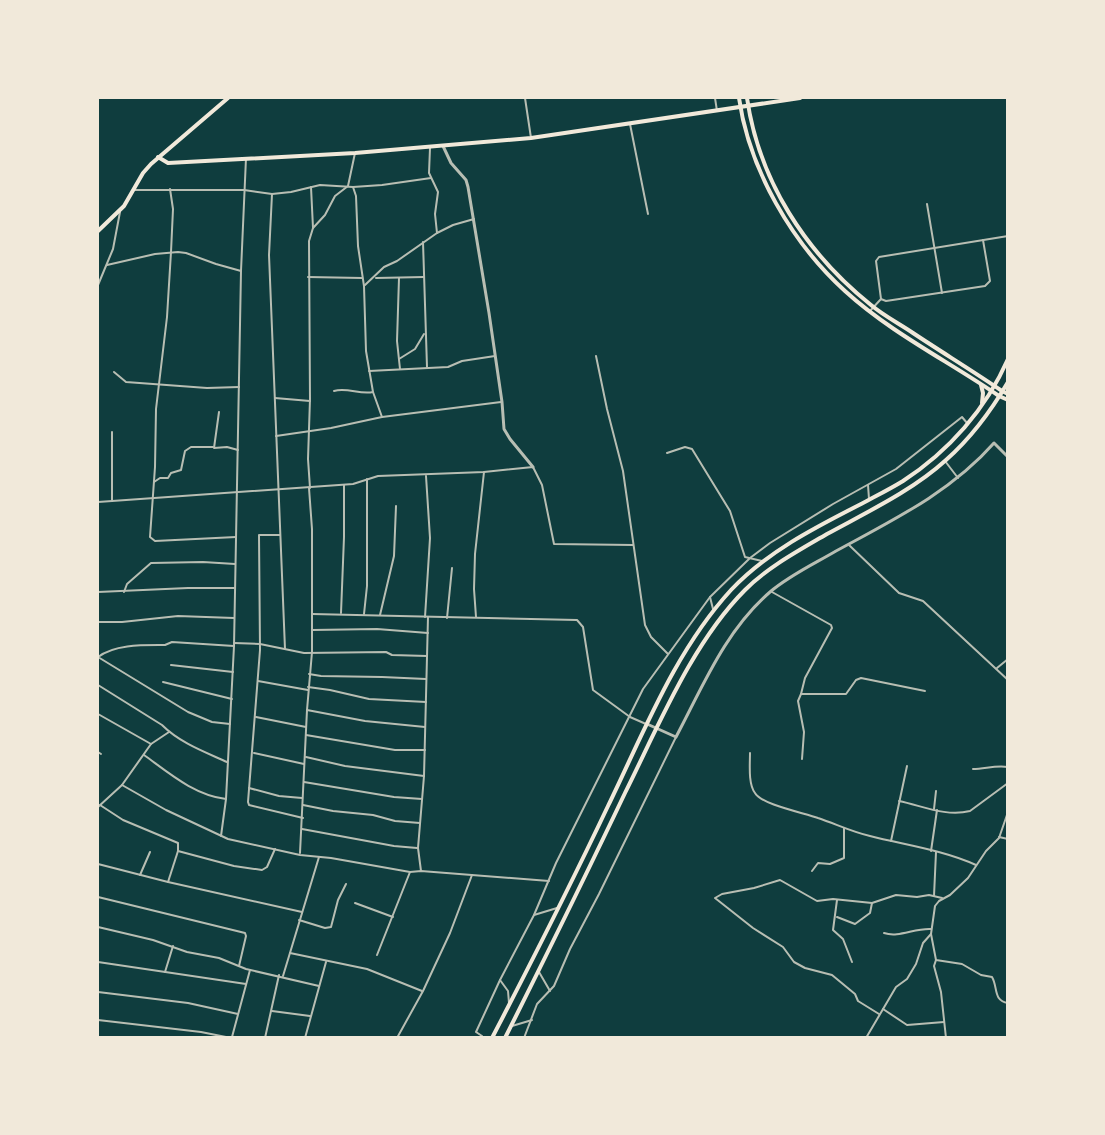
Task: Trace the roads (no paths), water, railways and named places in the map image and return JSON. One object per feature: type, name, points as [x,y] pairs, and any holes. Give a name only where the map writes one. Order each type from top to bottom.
[{"type":"main road","points":[[98,231],[120,212],[143,173],[158,157],[228,98]]},
{"type":"main road","points":[[740,98],[761,169],[791,226],[824,270],[845,291],[1008,400]]},
{"type":"main road","points":[[747,98],[768,174],[783,205],[823,260],[872,309],[987,381],[993,389]]},
{"type":"main road","points":[[158,157],[168,163],[430,148],[531,138],[800,98]]},
{"type":"main road","points":[[492,1038],[559,907],[647,724],[689,647],[714,611],[762,561],[798,538],[902,482],[924,466],[957,436],[981,407],[1008,359]]},
{"type":"main road","points":[[987,381],[1001,374]]},
{"type":"main road","points":[[505,1038],[697,652],[744,591],[764,574],[786,558],[910,487],[945,461],[970,437],[1008,382]]},
{"type":"main road","points":[[980,383],[983,393],[981,407]]},
{"type":"main road","points":[[1001,394],[1008,394]]},
{"type":"street","points":[[525,98],[531,138]]},
{"type":"street","points":[[715,98],[717,111]]},
{"type":"street","points":[[630,123],[648,214]]},
{"type":"street","points":[[443,146],[451,163],[465,180],[474,219],[482,259],[505,433],[533,467],[542,485],[554,544],[633,545]]},
{"type":"street","points":[[430,148],[429,173],[438,192],[435,214],[437,233]]},
{"type":"street","points":[[313,228],[325,215],[335,196],[348,186],[355,153]]},
{"type":"street","points":[[221,836],[226,799],[234,645],[241,271],[246,158]]},
{"type":"street","points":[[135,190],[244,190],[272,194],[328,184],[353,187],[431,178]]},
{"type":"street","points":[[300,855],[308,689],[312,652],[312,529],[308,459],[310,401],[308,277],[309,241],[313,228],[310,187]]},
{"type":"street","points":[[353,187],[356,196],[358,246],[364,286],[366,351],[373,392],[382,417]]},
{"type":"street","points":[[170,189],[173,209],[171,252],[167,317],[155,416],[150,537],[152,541],[236,537]]},
{"type":"street","points":[[272,194],[269,255],[285,649]]},
{"type":"street","points":[[927,204],[942,293]]},
{"type":"street","points":[[98,285],[116,237],[120,212]]},
{"type":"street","points":[[364,286],[384,267],[437,233],[453,225],[474,219]]},
{"type":"street","points":[[872,309],[881,299],[877,258],[1008,236]]},
{"type":"street","points":[[881,299],[886,301],[985,286],[990,281],[983,240]]},
{"type":"street","points":[[423,242],[427,368]]},
{"type":"street","points":[[107,265],[171,252],[186,253],[241,271]]},
{"type":"street","points":[[308,277],[362,278]]},
{"type":"street","points":[[374,278],[424,278]]},
{"type":"street","points":[[399,278],[397,341],[400,369]]},
{"type":"street","points":[[399,359],[415,349],[425,333]]},
{"type":"street","points":[[369,371],[448,368],[462,361],[495,356]]},
{"type":"street","points":[[596,356],[623,471],[645,625],[651,637],[668,654]]},
{"type":"street","points":[[114,372],[126,382],[207,388],[239,387]]},
{"type":"street","points":[[334,391],[357,391],[363,394],[373,392]]},
{"type":"street","points":[[275,398],[310,401]]},
{"type":"street","points":[[276,436],[331,428],[382,417],[502,402]]},
{"type":"street","points":[[213,447],[219,412]]},
{"type":"street","points":[[483,1037],[476,1032],[643,688],[710,597],[750,558],[786,533],[832,504],[896,469],[962,417],[967,424]]},
{"type":"street","points":[[112,432],[112,501]]},
{"type":"street","points":[[524,1038],[537,1004],[550,992],[676,737],[721,650],[735,630],[771,591],[788,579],[917,507],[958,478],[994,443],[1008,457]]},
{"type":"street","points":[[154,482],[160,478],[168,478],[171,473],[181,470],[185,451],[191,447],[213,447],[214,449],[227,447],[238,450]]},
{"type":"street","points":[[667,453],[685,447],[692,449],[730,511],[745,557],[762,561]]},
{"type":"street","points":[[945,461],[958,478]]},
{"type":"street","points":[[98,502],[344,485],[378,476],[484,472],[533,467]]},
{"type":"street","points":[[476,617],[474,589],[484,472]]},
{"type":"street","points":[[421,871],[418,848],[424,776],[428,633],[426,617],[430,538],[426,475]]},
{"type":"street","points":[[364,614],[367,586],[366,479]]},
{"type":"street","points":[[340,614],[344,485]]},
{"type":"street","points":[[868,485],[869,499]]},
{"type":"street","points":[[380,615],[394,556],[396,506]]},
{"type":"street","points":[[280,535],[259,535],[260,644],[249,806],[303,818]]},
{"type":"street","points":[[848,545],[899,593],[922,601],[1008,680]]},
{"type":"street","points":[[124,592],[131,579],[152,563],[235,564]]},
{"type":"street","points":[[447,618],[453,568]]},
{"type":"street","points":[[98,592],[234,588]]},
{"type":"street","points":[[771,591],[831,625],[832,628],[805,678],[798,701],[804,732],[802,759]]},
{"type":"street","points":[[710,597],[714,611]]},
{"type":"street","points":[[312,614],[579,621],[583,627],[593,690],[630,717],[676,737]]},
{"type":"street","points":[[98,622],[122,622],[177,616],[234,618]]},
{"type":"street","points":[[312,630],[377,629],[428,633]]},
{"type":"street","points":[[230,724],[212,722],[188,712],[98,657],[117,648],[165,645],[172,642],[260,644],[312,652],[386,652],[405,656],[427,656]]},
{"type":"street","points":[[997,668],[1008,659]]},
{"type":"street","points":[[171,665],[233,672]]},
{"type":"street","points":[[309,674],[427,680]]},
{"type":"street","points":[[801,694],[846,693],[856,680],[861,678],[925,691]]},
{"type":"street","points":[[258,681],[330,690],[369,699],[426,702]]},
{"type":"street","points":[[163,682],[232,699]]},
{"type":"street","points":[[98,685],[188,744],[227,762]]},
{"type":"street","points":[[307,710],[365,721],[425,727]]},
{"type":"street","points":[[98,714],[151,744]]},
{"type":"street","points":[[256,717],[306,727]]},
{"type":"street","points":[[168,882],[178,851],[178,843],[99,806],[123,785],[151,744],[169,731]]},
{"type":"street","points":[[306,735],[395,750],[425,750]]},
{"type":"street","points":[[98,752],[102,754]]},
{"type":"street","points":[[253,752],[304,764]]},
{"type":"street","points":[[750,753],[751,779],[755,794],[782,807],[844,828],[976,865]]},
{"type":"street","points":[[144,755],[191,788],[208,796],[226,799]]},
{"type":"street","points":[[306,757],[345,766],[424,776]]},
{"type":"street","points":[[891,841],[907,766]]},
{"type":"street","points":[[973,769],[1008,767]]},
{"type":"street","points":[[304,782],[394,797],[422,799]]},
{"type":"street","points":[[899,801],[947,813],[970,811],[1008,783]]},
{"type":"street","points":[[123,785],[157,806],[221,836],[300,855],[410,872],[549,881]]},
{"type":"street","points":[[249,788],[279,796],[303,798]]},
{"type":"street","points":[[931,851],[936,791]]},
{"type":"street","points":[[303,805],[373,815],[395,821],[420,823]]},
{"type":"street","points":[[946,1038],[940,986],[934,966],[936,960],[931,931],[934,906],[968,878],[999,837],[1008,812]]},
{"type":"street","points":[[812,871],[818,864],[830,864],[844,858],[844,828]]},
{"type":"street","points":[[302,829],[394,846],[418,848]]},
{"type":"street","points":[[999,837],[1008,839]]},
{"type":"street","points":[[178,851],[227,865],[262,870],[267,867],[275,849]]},
{"type":"street","points":[[140,875],[150,852]]},
{"type":"street","points":[[934,896],[936,852]]},
{"type":"street","points":[[283,976],[319,857]]},
{"type":"street","points":[[98,864],[302,912]]},
{"type":"street","points":[[377,955],[410,872]]},
{"type":"street","points":[[398,1038],[450,933],[472,875]]},
{"type":"street","points":[[879,1014],[858,1000],[855,994],[832,975],[805,968],[794,962],[783,947],[753,928],[716,898],[722,894],[780,880],[817,901],[872,903],[896,895],[917,897],[926,895],[942,898]]},
{"type":"street","points":[[299,920],[325,928],[331,927],[345,884]]},
{"type":"street","points":[[98,897],[244,933],[246,936],[238,967]]},
{"type":"street","points":[[837,900],[833,930],[843,939],[852,962]]},
{"type":"street","points":[[355,903],[393,917]]},
{"type":"street","points":[[836,916],[855,924],[870,913],[872,903]]},
{"type":"street","points":[[534,915],[559,907]]},
{"type":"street","points":[[98,927],[173,946],[187,952],[219,958],[238,967],[319,986]]},
{"type":"street","points":[[884,933],[893,936],[921,929],[931,931]]},
{"type":"street","points":[[866,1038],[896,987],[907,979],[931,931]]},
{"type":"street","points":[[165,972],[173,946]]},
{"type":"street","points":[[290,954],[367,969],[423,991]]},
{"type":"street","points":[[936,960],[962,964],[981,975],[992,977],[998,998],[1008,1003]]},
{"type":"street","points":[[305,1038],[326,962]]},
{"type":"street","points":[[98,963],[246,984]]},
{"type":"street","points":[[98,1020],[201,1032],[232,1038],[250,970]]},
{"type":"street","points":[[539,972],[550,992]]},
{"type":"street","points":[[265,1038],[279,975]]},
{"type":"street","points":[[500,980],[508,990],[509,1005]]},
{"type":"street","points":[[98,992],[188,1003],[238,1014]]},
{"type":"street","points":[[883,1009],[907,1025],[945,1022]]},
{"type":"street","points":[[272,1011],[311,1016]]},
{"type":"street","points":[[510,1026],[532,1020]]}]
